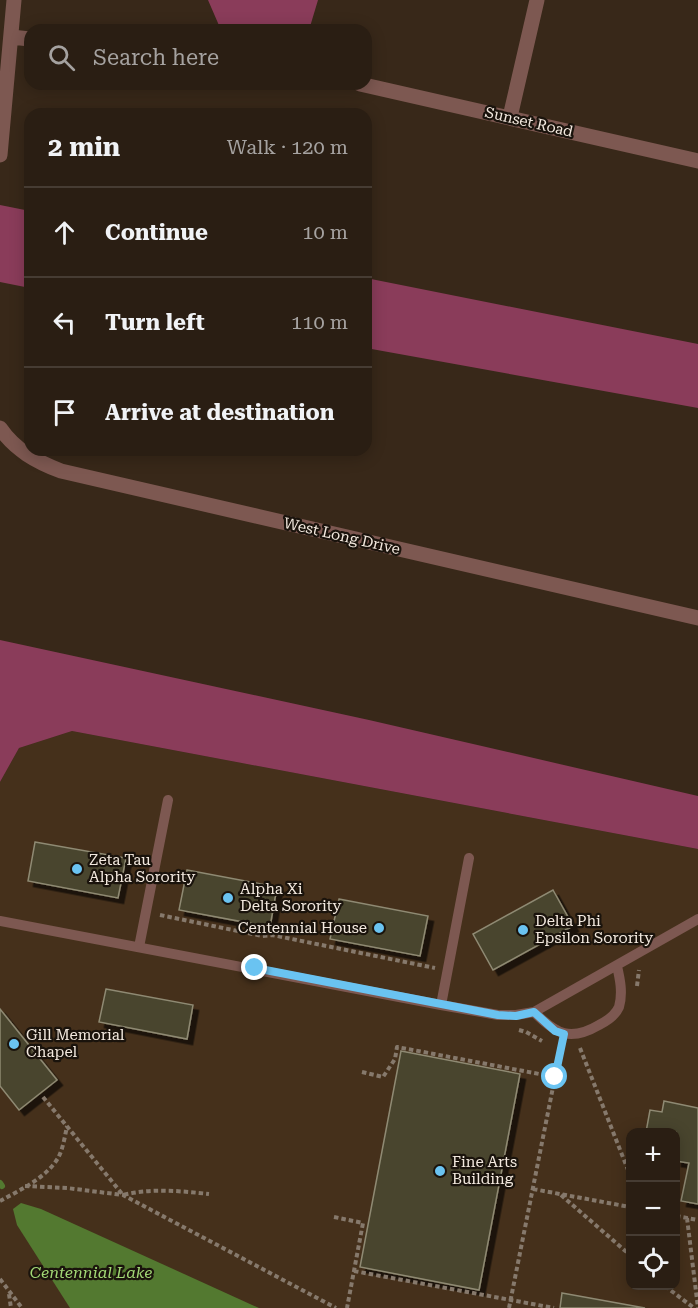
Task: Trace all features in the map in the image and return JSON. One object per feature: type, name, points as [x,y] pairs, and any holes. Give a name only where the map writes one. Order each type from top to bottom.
[{"type":"street","points":[[0,155],[14,0]]},
{"type":"street","points":[[510,117],[537,0]]},
{"type":"street","points":[[11,37],[24,38]]},
{"type":"street","name":"Sunset Road","points":[[372,87],[698,161]]},
{"type":"street","name":"West Long Drive","points":[[0,428],[24,453]]},
{"type":"street","name":"West Long Drive","points":[[29,456],[41,464],[62,471],[698,618]]},
{"type":"lane","points":[[139,947],[168,800]]},
{"type":"lane","points":[[441,1005],[469,858]]},
{"type":"lane","points":[[0,921],[441,1005],[516,1016],[534,1012],[698,919]]},
{"type":"lane","points":[[534,1012],[555,1031],[576,1035],[588,1032],[618,1010],[621,987],[617,966]]},
{"type":"path","points":[[146,912],[448,971]]},
{"type":"path","points":[[509,1308],[564,1034]]},
{"type":"path","points":[[362,1072],[383,1077],[395,1059],[397,1047],[555,1077]]},
{"type":"path","points":[[580,1048],[626,1165]]},
{"type":"path","points":[[44,1097],[123,1195]]},
{"type":"path","points":[[1,1199],[40,1177],[58,1158],[67,1126]]},
{"type":"path","points":[[25,1186],[67,1188],[123,1195],[336,1308]]},
{"type":"path","points":[[533,1189],[626,1206]]},
{"type":"path","points":[[123,1195],[134,1192],[175,1191],[209,1194]]},
{"type":"path","points":[[561,1195],[626,1252]]},
{"type":"path","points":[[334,1217],[363,1223],[347,1308]]},
{"type":"path","points":[[680,1217],[698,1220]]},
{"type":"path","points":[[670,1290],[686,1304],[696,1308],[687,1218]]},
{"type":"path","points":[[354,1271],[554,1308]]},
{"type":"path","points":[[0,1279],[21,1308]]},
{"type":"path","points":[[9,1291],[11,1308]]},
{"type":"shaded area","points":[[208,0],[318,0],[311,24],[218,24]]},
{"type":"shaded area","points":[[0,205],[24,210],[24,287],[0,282]]},
{"type":"shaded area","points":[[372,279],[698,344],[698,408],[372,349]]},
{"type":"shaded area","points":[[0,640],[369,720],[698,796],[698,849],[72,731],[19,748],[0,782]]},
{"type":"shaded area","points":[[72,731],[698,849],[698,1308],[0,1308],[0,782],[19,748]]},
{"type":"water","name":"Centennial Lake","points":[[21,1203],[41,1209],[259,1308],[70,1308],[17,1225],[13,1209]]},
{"type":"building","name":"Zeta Tau Alpha Sorority","points":[[35,842],[126,858],[118,898],[28,881]]},
{"type":"building","name":"Alpha Xi Delta Sorority","points":[[187,870],[277,887],[270,927],[179,910]]},
{"type":"building","name":"Delta Phi Epsilon Sorority","points":[[553,890],[573,926],[493,970],[473,934]]},
{"type":"building","name":"Centennial House","points":[[339,899],[428,916],[420,956],[330,939]]},
{"type":"building","points":[[106,989],[193,1005],[187,1039],[99,1022]]},
{"type":"building","name":"Gill Memorial Chapel","points":[[0,1009],[57,1080],[19,1110],[0,1086]]},
{"type":"building","name":"Fine Arts Building","points":[[401,1051],[520,1074],[479,1290],[360,1267]]},
{"type":"building","points":[[664,1101],[698,1108],[698,1204],[681,1201],[689,1163],[680,1162],[680,1128],[647,1128],[650,1110],[662,1112]]},
{"type":"building","points":[[562,1293],[645,1308],[560,1308]]},
{"type":"place","name":"Zeta Tau Alpha Sorority","points":[[77,869]]},
{"type":"place","name":"Alpha Xi Delta Sorority","points":[[228,898]]},
{"type":"place","name":"Centennial House","points":[[379,928]]},
{"type":"place","name":"Delta Phi Epsilon Sorority","points":[[523,930]]},
{"type":"place","name":"Gill Memorial Chapel","points":[[14,1044]]},
{"type":"place","name":"Fine Arts Building","points":[[440,1171]]},
{"type":"route","points":[[255,968],[498,1015],[516,1016],[534,1012],[555,1031],[564,1034],[555,1077]]}]
